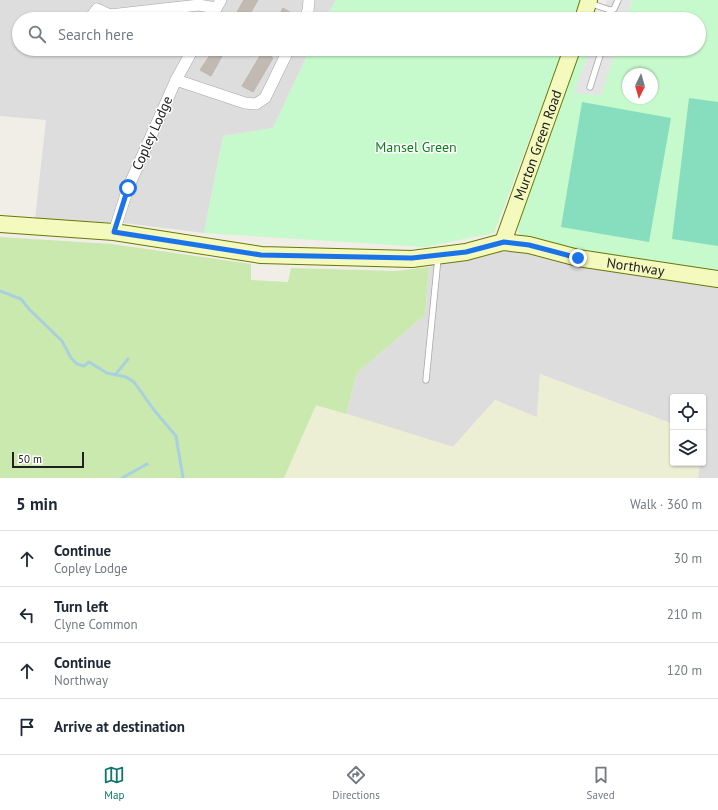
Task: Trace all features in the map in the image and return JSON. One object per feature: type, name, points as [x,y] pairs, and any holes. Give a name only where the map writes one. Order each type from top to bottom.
[{"type":"main road","points":[[585,12],[589,1]]},
{"type":"main road","name":"Murton Green Road","points":[[504,242],[570,56]]},
{"type":"main road","name":"Northway","points":[[0,224],[114,232],[261,255],[412,258],[466,252],[504,242],[529,245],[578,258],[718,279]]},
{"type":"street","points":[[308,12],[309,0]]},
{"type":"street","points":[[146,12],[219,4]]},
{"type":"street","name":"Copley Lodge","points":[[114,232],[128,188],[176,80],[189,56]]},
{"type":"street","name":"Copley Lodge","points":[[176,80],[245,103],[256,104],[265,98],[286,56]]},
{"type":"lane","points":[[589,1],[610,10],[614,9],[618,0]]},
{"type":"lane","points":[[590,87],[600,56]]},
{"type":"lane","points":[[426,380],[438,256]]},
{"type":"shaded area","points":[[0,0],[336,0],[329,12],[12,12],[12,56],[307,56],[273,128],[223,136],[204,233],[124,223],[35,219],[46,120],[0,116]]},
{"type":"shaded area","points":[[607,0],[632,0],[628,12],[603,12]]},
{"type":"shaded area","points":[[587,56],[614,56],[601,95],[574,93]]},
{"type":"shaded area","points":[[527,250],[624,273],[718,288],[718,478],[698,478],[700,466],[706,466],[706,394],[670,394],[670,423],[540,374],[537,418],[495,400],[453,447],[346,414],[357,373],[425,315],[429,267],[489,252]]},
{"type":"green space","points":[[336,0],[581,0],[577,12],[329,12]]},
{"type":"green space","points":[[632,0],[718,0],[718,274],[574,250],[528,239],[520,235],[517,226],[574,56],[587,56],[574,93],[601,95],[614,56],[706,56],[706,12],[628,12]]},
{"type":"green space","name":"Mansel Green","points":[[307,56],[560,56],[494,233],[425,247],[204,233],[223,136],[273,128]]},
{"type":"green space","points":[[689,98],[718,102],[718,246],[672,239]]},
{"type":"green space","points":[[582,102],[671,118],[649,242],[561,227]]},
{"type":"green space","points":[[0,237],[112,244],[251,264],[251,280],[288,282],[291,268],[396,271],[429,267],[425,315],[357,373],[346,414],[316,405],[284,478],[0,478]]},
{"type":"green space","points":[[540,374],[670,423],[670,466],[700,466],[698,478],[284,478],[316,404],[453,447],[495,400],[537,417]]},
{"type":"building","points":[[244,0],[258,0],[251,12],[237,12]]},
{"type":"building","points":[[283,8],[290,12],[281,12]]},
{"type":"building","points":[[209,56],[222,56],[211,76],[200,70]]},
{"type":"building","points":[[260,56],[272,56],[273,58],[253,92],[242,86]]},
{"type":"waterway","points":[[0,291],[21,299],[29,309],[62,341],[71,358],[77,364],[84,366],[89,362],[107,373],[126,377],[134,382],[154,410],[176,436],[183,478]]},
{"type":"waterway","points":[[115,375],[128,359]]},
{"type":"waterway","points":[[122,478],[147,464]]},
{"type":"route","points":[[128,188],[114,232],[261,255],[412,258],[466,252],[504,242],[529,245],[578,258]]}]
